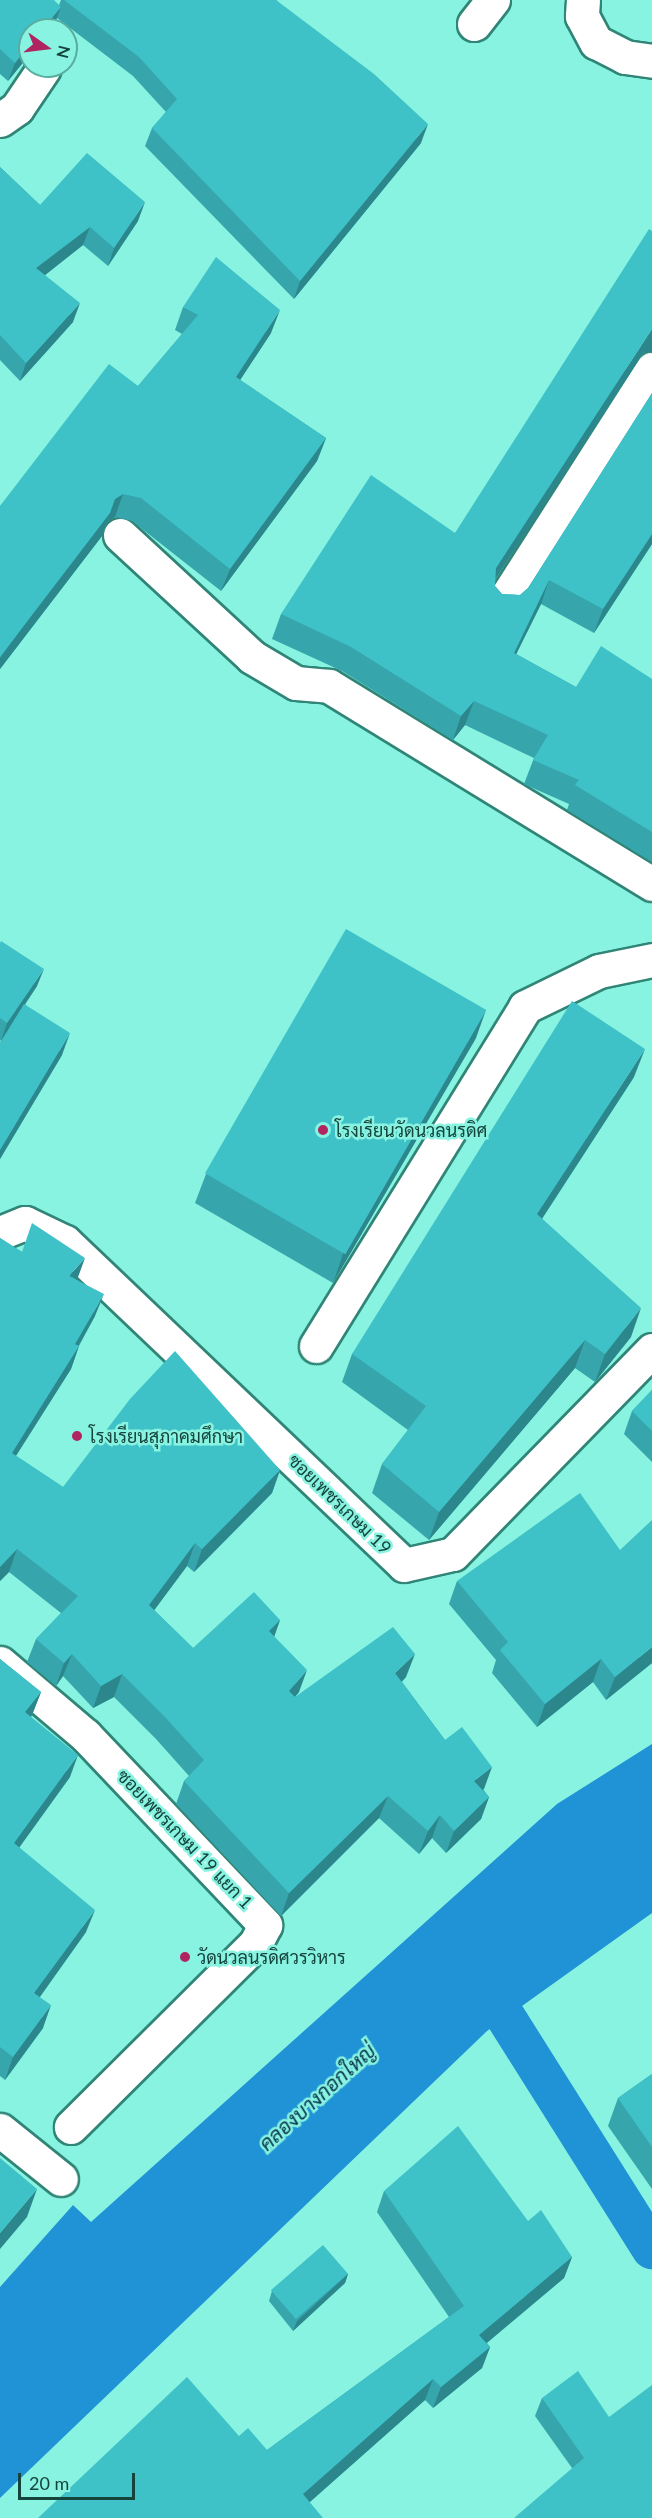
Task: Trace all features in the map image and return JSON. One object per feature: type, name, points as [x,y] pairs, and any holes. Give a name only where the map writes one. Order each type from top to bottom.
[{"type":"street","points":[[583,0],[582,16],[596,42],[625,57],[652,61]]},
{"type":"street","points":[[0,120],[17,108],[37,78]]},
{"type":"street","points":[[503,602],[652,369]]},
{"type":"street","points":[[120,535],[252,657],[296,683],[329,686],[652,884]]},
{"type":"street","points":[[316,1346],[525,1007],[599,971],[652,960]]},
{"type":"street","name":"ซอยเพชรเกษม 19","points":[[13,1228],[65,1242],[404,1565],[453,1554],[652,1350]]},
{"type":"street","name":"ซอยเพชรเกษม 19 แยก 1","points":[[0,1663],[85,1735],[265,1924],[256,1943],[71,2127]]},
{"type":"street","points":[[0,2130],[61,2179]]},
{"type":"water","name":"คลองบางกอกใหญ่","points":[[652,1744],[652,1913],[487,2031],[0,2498],[0,2287],[73,2205],[91,2222],[557,1804]]},
{"type":"building","points":[[0,0],[54,0],[61,7],[52,18],[18,18],[18,59],[15,63],[0,49]]},
{"type":"building","points":[[64,0],[276,0],[374,74],[428,124],[300,281],[152,128],[177,99],[139,57]]},
{"type":"building","points":[[87,153],[145,202],[114,248],[90,227],[36,268],[80,303],[26,363],[0,335],[0,167],[40,205]]},
{"type":"building","points":[[649,229],[652,231],[652,329],[496,568],[495,586],[502,594],[520,595],[528,588],[652,393],[652,534],[603,609],[549,580],[514,653],[576,687],[601,646],[652,679],[652,832],[575,785],[579,780],[533,760],[548,735],[474,701],[461,716],[351,647],[281,614],[371,475],[455,533]]},
{"type":"building","points":[[216,257],[280,310],[236,377],[326,438],[230,569],[141,498],[123,494],[115,499],[110,513],[0,657],[0,506],[109,364],[138,386],[198,315],[183,307]]},
{"type":"building","points":[[346,929],[486,1010],[345,1254],[205,1173]]},
{"type":"building","points":[[1,941],[44,969],[7,1023],[0,1018]]},
{"type":"building","points":[[572,1001],[645,1049],[537,1214],[641,1308],[605,1354],[585,1340],[439,1512],[382,1464],[426,1406],[352,1354]]},
{"type":"building","points":[[24,1004],[70,1033],[0,1150],[0,1043]]},
{"type":"building","points":[[32,1223],[85,1258],[69,1276],[104,1294],[75,1344],[79,1346],[12,1453],[63,1487],[130,1399],[175,1351],[280,1470],[202,1549],[195,1543],[149,1605],[193,1648],[254,1592],[280,1620],[269,1631],[307,1670],[289,1691],[295,1697],[393,1627],[415,1654],[395,1673],[445,1740],[462,1727],[492,1767],[474,1781],[489,1797],[454,1831],[440,1815],[428,1831],[388,1796],[289,1893],[184,1781],[204,1760],[164,1716],[122,1674],[101,1686],[72,1654],[64,1663],[36,1639],[78,1596],[17,1549],[0,1567],[0,1238],[22,1252]]},
{"type":"building","points":[[652,1390],[652,1431],[632,1411]]},
{"type":"building","points":[[580,1493],[620,1550],[652,1520],[652,1647],[615,1677],[601,1659],[545,1704],[500,1650],[508,1642],[457,1581]]},
{"type":"building","points":[[0,1659],[41,1692],[25,1712],[78,1755],[14,1843],[95,1910],[34,1993],[51,2005],[13,2057],[0,2047]]},
{"type":"building","points":[[652,2074],[652,2147],[618,2098]]},
{"type":"building","points":[[458,2126],[528,2221],[541,2210],[572,2257],[479,2335],[490,2347],[441,2387],[433,2379],[303,2494],[323,2518],[38,2518],[187,2377],[239,2436],[248,2428],[267,2450],[464,2306],[384,2191]]},
{"type":"building","points":[[0,2158],[37,2189],[0,2233]]},
{"type":"building","points":[[323,2245],[348,2274],[296,2319],[271,2290]]},
{"type":"building","points":[[578,2371],[609,2417],[652,2385],[652,2518],[514,2518],[584,2458],[542,2398]]},
{"type":"waterway","points":[[476,1970],[652,2249]]},
{"type":"place","name":"โรงเรียนวัดนวลนรดิศ","points":[[323,1130]]},
{"type":"place","name":"โรงเรียนสุภาคมศึกษา","points":[[77,1436]]},
{"type":"place","name":"วัดนวลนรดิศวรวิหาร","points":[[185,1957]]}]
